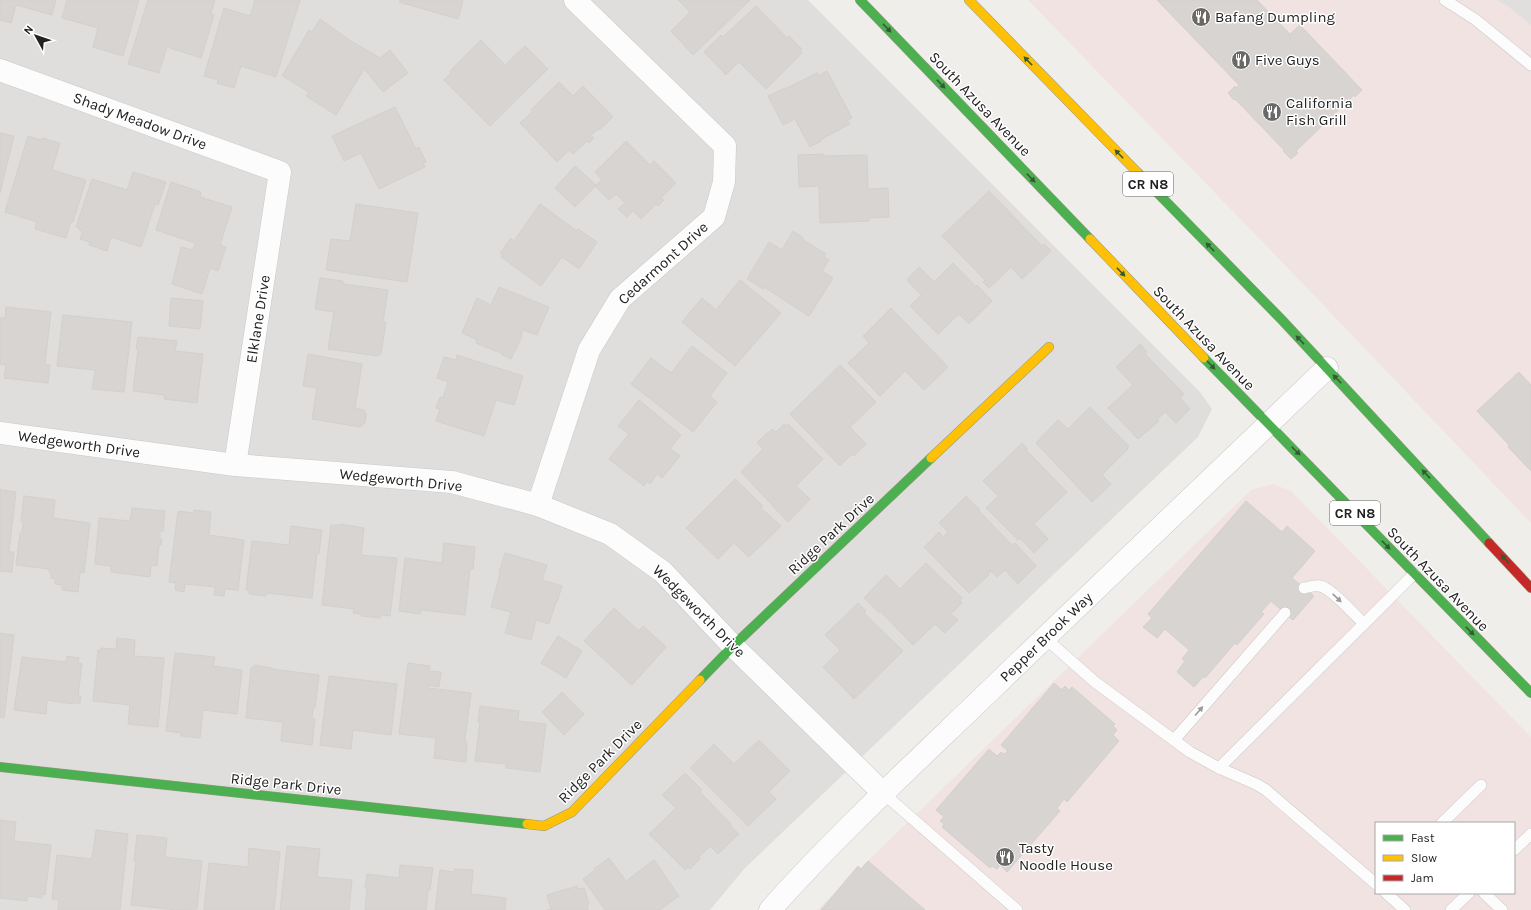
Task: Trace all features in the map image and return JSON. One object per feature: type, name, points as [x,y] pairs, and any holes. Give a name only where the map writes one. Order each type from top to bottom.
[{"type":"main road","name":"South Azusa Avenue","points":[[860,0],[1268,424],[1531,693]]},
{"type":"main road","name":"CR N8","points":[[969,0],[1282,320],[1373,416],[1531,588]]},
{"type":"main road","name":"Ridge Park Drive","points":[[0,767],[544,826],[572,812],[733,646],[1050,347]]},
{"type":"street","name":"Cedarmont Drive","points":[[538,505],[589,350],[620,299],[714,217],[724,182],[725,146],[575,0]]},
{"type":"street","name":"Shady Meadow Drive","points":[[0,70],[280,172]]},
{"type":"street","name":"Elklane Drive","points":[[235,465],[280,172]]},
{"type":"street","name":"Pepper Brook Way","points":[[770,910],[883,793],[1327,368]]},
{"type":"street","name":"Wedgeworth Drive","points":[[0,433],[235,465],[452,482],[538,505],[610,534],[663,572],[733,646],[883,793]]},
{"type":"lane","points":[[1445,0],[1476,20],[1531,65]]},
{"type":"lane","points":[[1219,768],[1414,574]]},
{"type":"lane","points":[[1304,588],[1321,586],[1334,595],[1364,624]]},
{"type":"lane","points":[[1174,740],[1285,613]]},
{"type":"lane","points":[[1045,638],[1095,682],[1190,752],[1219,768],[1266,790],[1375,883]]},
{"type":"lane","points":[[1443,822],[1481,785]]},
{"type":"lane","points":[[883,793],[1017,910]]},
{"type":"lane","points":[[1515,849],[1531,834]]},
{"type":"lane","points":[[1387,894],[1405,910]]},
{"type":"lane","points":[[1451,910],[1468,894]]},
{"type":"lane","points":[[1485,894],[1502,910]]},
{"type":"shaded area","points":[[0,0],[808,0],[1200,392],[1212,409],[1198,437],[744,869],[710,910],[0,910]]},
{"type":"shaded area","points":[[1028,0],[1531,0],[1531,523],[1309,290]]},
{"type":"shaded area","points":[[1497,0],[1531,0],[1531,25],[1509,7]]},
{"type":"shaded area","points":[[1273,484],[1291,491],[1531,737],[1531,910],[817,910],[1251,490]]},
{"type":"building","points":[[0,0],[56,0],[52,15],[16,5],[11,23],[0,20]]},
{"type":"building","points":[[67,0],[139,0],[123,56],[93,47],[98,28],[62,18]]},
{"type":"building","points":[[148,0],[215,0],[211,14],[214,15],[201,58],[167,47],[159,73],[128,64]]},
{"type":"building","points":[[255,0],[300,0],[276,77],[241,66],[234,88],[217,83],[218,80],[204,76],[224,8],[250,16]]},
{"type":"building","points":[[400,0],[463,0],[458,19],[399,2]]},
{"type":"building","points":[[678,0],[750,0],[693,55],[671,31],[690,12]]},
{"type":"building","points":[[1157,0],[1257,0],[1290,34],[1300,25],[1362,90],[1355,97],[1354,95],[1296,151],[1298,153],[1291,159],[1228,93],[1235,86],[1236,88],[1239,85]]},
{"type":"building","points":[[756,6],[787,38],[789,36],[802,49],[800,51],[802,53],[766,89],[739,62],[726,75],[704,52],[721,35],[723,37]]},
{"type":"building","points":[[320,19],[351,41],[380,58],[390,50],[408,73],[383,92],[365,70],[367,68],[366,66],[336,115],[306,96],[309,92],[282,76],[309,30],[312,32]]},
{"type":"building","points":[[481,40],[505,65],[525,46],[548,69],[490,126],[444,80],[451,73],[450,71]]},
{"type":"building","points":[[827,71],[852,118],[847,120],[850,124],[810,147],[795,119],[783,125],[768,96],[817,73],[818,76]]},
{"type":"building","points":[[559,82],[573,96],[583,86],[613,117],[591,135],[594,138],[589,143],[587,141],[573,154],[569,150],[557,162],[520,123]]},
{"type":"building","points":[[395,107],[416,149],[419,147],[426,162],[423,163],[425,167],[379,189],[361,153],[344,161],[332,136]]},
{"type":"building","points":[[0,133],[14,136],[0,193]]},
{"type":"building","points":[[28,136],[60,143],[52,170],[86,180],[73,222],[71,221],[66,238],[35,229],[37,222],[5,212]]},
{"type":"building","points":[[626,141],[650,165],[654,161],[676,183],[661,198],[664,200],[658,206],[656,204],[641,219],[633,211],[627,217],[618,209],[625,203],[616,194],[609,200],[595,186],[602,180],[595,172]]},
{"type":"building","points":[[824,154],[824,156],[867,155],[868,189],[888,188],[889,217],[869,218],[869,221],[820,223],[819,186],[799,187],[798,155]]},
{"type":"building","points":[[575,166],[596,185],[575,207],[555,188]]},
{"type":"building","points":[[133,172],[166,182],[158,205],[155,204],[141,247],[111,237],[107,251],[89,245],[90,242],[80,239],[83,231],[76,227],[92,179],[127,190]]},
{"type":"building","points":[[171,182],[201,192],[200,197],[232,207],[220,245],[226,247],[218,271],[210,268],[202,294],[172,284],[181,247],[193,250],[195,243],[156,230]]},
{"type":"building","points":[[989,191],[1042,246],[1044,244],[1051,251],[1022,279],[1011,267],[989,288],[983,282],[985,280],[942,236]]},
{"type":"building","points":[[356,204],[418,213],[407,282],[326,270],[331,239],[350,241]]},
{"type":"building","points":[[540,204],[577,231],[578,229],[597,242],[579,269],[562,257],[541,286],[501,257],[503,255],[500,253],[511,238],[514,241]]},
{"type":"building","points":[[793,231],[805,241],[826,254],[824,257],[829,260],[822,271],[833,278],[809,316],[764,287],[763,289],[747,279],[769,242],[782,250]]},
{"type":"building","points":[[953,263],[992,301],[969,324],[959,314],[938,334],[910,306],[921,295],[907,280],[919,267],[934,282]]},
{"type":"building","points":[[320,278],[343,281],[343,284],[388,290],[383,322],[386,322],[381,354],[378,356],[328,349],[334,312],[315,309]]},
{"type":"building","points":[[740,280],[781,313],[735,366],[682,322],[702,298],[716,310]]},
{"type":"building","points":[[499,287],[549,307],[537,335],[523,330],[522,336],[511,359],[502,355],[503,354],[476,343],[477,340],[462,333],[477,298],[491,305]]},
{"type":"building","points":[[171,298],[203,301],[200,329],[169,326]]},
{"type":"building","points":[[6,307],[51,312],[45,364],[50,365],[48,383],[4,378],[6,365],[0,364],[0,318],[5,318]]},
{"type":"building","points":[[891,308],[948,367],[924,390],[905,371],[880,396],[848,363],[869,343],[863,336]]},
{"type":"building","points":[[63,315],[132,322],[124,392],[92,389],[95,370],[57,366]]},
{"type":"building","points":[[138,337],[177,341],[175,351],[203,354],[197,403],[164,399],[164,395],[133,391]]},
{"type":"building","points":[[1140,344],[1147,352],[1145,354],[1184,394],[1180,398],[1190,409],[1176,423],[1165,412],[1157,420],[1159,421],[1138,439],[1108,408],[1133,385],[1116,367]]},
{"type":"building","points":[[692,346],[727,373],[710,396],[717,402],[693,432],[631,384],[651,358],[671,373]]},
{"type":"building","points":[[308,354],[362,364],[355,408],[364,410],[366,414],[365,423],[360,427],[312,419],[317,388],[303,386]]},
{"type":"building","points":[[457,355],[523,376],[514,405],[496,400],[484,436],[436,421],[440,409],[436,408],[440,397],[443,398],[448,382],[437,378],[444,357],[456,360]]},
{"type":"building","points":[[840,365],[876,402],[850,427],[866,444],[854,456],[852,454],[840,466],[790,414]]},
{"type":"building","points":[[1519,372],[1531,385],[1531,471],[1477,411]]},
{"type":"building","points":[[639,400],[681,435],[670,449],[680,456],[662,478],[657,474],[650,484],[647,481],[644,486],[609,459],[629,434],[618,426]]},
{"type":"building","points":[[1090,407],[1129,446],[1127,448],[1128,449],[1102,475],[1111,484],[1092,502],[1036,443],[1058,420],[1068,429]]},
{"type":"building","points":[[784,424],[786,426],[788,424],[823,459],[796,486],[810,499],[788,522],[741,472],[763,449],[757,443],[772,429],[776,432]]},
{"type":"building","points":[[1022,443],[1027,449],[1026,450],[1067,492],[1034,524],[1048,539],[1034,553],[1020,538],[1018,540],[986,508],[998,496],[983,481]]},
{"type":"building","points":[[735,479],[763,506],[761,508],[781,526],[749,557],[734,543],[718,559],[686,528]]},
{"type":"building","points":[[0,488],[1,490],[16,492],[9,552],[14,552],[12,572],[0,571]]},
{"type":"building","points":[[24,496],[55,500],[53,518],[90,523],[84,573],[80,572],[78,592],[62,590],[62,585],[55,584],[55,579],[51,578],[51,572],[49,572],[49,569],[16,565],[20,533],[22,533],[23,521],[21,521]]},
{"type":"building","points":[[966,496],[1012,545],[1015,543],[1036,566],[1018,584],[1005,570],[997,577],[991,571],[988,574],[989,575],[969,593],[924,547],[939,532],[943,537],[948,532],[939,523]]},
{"type":"building","points":[[1246,501],[1282,532],[1287,526],[1315,551],[1292,578],[1314,596],[1293,620],[1271,601],[1261,612],[1264,614],[1237,645],[1235,643],[1205,678],[1204,676],[1194,687],[1177,672],[1185,661],[1182,659],[1189,650],[1165,629],[1157,638],[1143,627],[1152,618],[1148,614]]},
{"type":"building","points":[[132,508],[165,511],[163,531],[160,531],[160,539],[162,540],[161,545],[159,545],[157,566],[151,565],[150,577],[111,572],[111,566],[95,564],[99,518],[130,521]]},
{"type":"building","points":[[194,510],[211,512],[209,535],[244,540],[238,590],[225,589],[224,596],[214,595],[215,587],[185,584],[184,592],[175,590],[176,583],[169,582],[178,511],[194,513]]},
{"type":"building","points":[[340,524],[364,528],[361,555],[397,558],[390,616],[381,615],[380,618],[361,616],[361,614],[353,613],[354,609],[322,605],[331,525]]},
{"type":"building","points":[[291,526],[322,530],[319,554],[317,553],[312,598],[267,593],[266,596],[249,594],[249,591],[246,590],[252,541],[289,545]]},
{"type":"building","points":[[444,543],[475,547],[473,569],[470,569],[465,615],[421,610],[420,614],[399,611],[405,558],[442,563]]},
{"type":"building","points":[[505,553],[547,565],[542,580],[562,586],[549,624],[536,620],[531,640],[505,633],[511,612],[491,607]]},
{"type":"building","points":[[926,563],[962,598],[960,601],[962,603],[951,614],[958,620],[945,633],[935,624],[913,645],[880,611],[879,613],[864,598],[886,575],[900,589]]},
{"type":"building","points":[[858,603],[866,611],[864,613],[903,651],[854,699],[823,667],[840,650],[825,635]]},
{"type":"building","points":[[614,608],[639,631],[643,626],[666,647],[632,685],[584,641]]},
{"type":"building","points":[[0,633],[14,635],[4,718],[0,717]]},
{"type":"building","points":[[558,636],[582,651],[566,678],[541,663]]},
{"type":"building","points":[[117,638],[135,640],[134,656],[164,658],[158,727],[128,724],[130,705],[93,701],[98,650],[101,650],[101,648],[116,649]]},
{"type":"building","points":[[175,653],[215,657],[213,666],[242,670],[237,714],[203,710],[200,738],[181,736],[181,733],[166,731]]},
{"type":"building","points":[[67,656],[79,658],[78,663],[82,664],[78,696],[81,696],[80,703],[73,704],[47,700],[46,714],[14,710],[22,657],[66,662]]},
{"type":"building","points":[[408,663],[430,666],[429,671],[441,672],[439,687],[428,685],[428,688],[471,693],[465,739],[467,745],[466,762],[434,758],[436,738],[399,734]]},
{"type":"building","points":[[254,665],[272,669],[319,675],[315,708],[313,708],[312,719],[315,719],[312,745],[281,741],[283,722],[246,718],[251,668],[254,668]]},
{"type":"building","points":[[329,676],[397,684],[391,735],[353,730],[351,749],[320,745]]},
{"type":"building","points":[[1054,683],[1062,690],[1065,686],[1069,690],[1072,687],[1115,724],[1113,726],[1117,730],[1113,735],[1119,741],[1067,802],[1064,799],[1057,808],[1060,811],[1007,872],[1000,865],[997,869],[992,866],[990,868],[942,827],[944,824],[940,821],[944,817],[936,810],[989,749],[997,756],[1001,752],[1004,754],[1008,751],[1001,745]]},
{"type":"building","points":[[562,692],[584,714],[564,735],[542,712]]},
{"type":"building","points":[[480,706],[519,711],[518,721],[546,724],[540,772],[506,768],[506,764],[475,761],[480,722],[478,722]]},
{"type":"building","points":[[759,740],[790,771],[769,792],[776,799],[748,826],[690,768],[714,744],[734,764]]},
{"type":"building","points":[[685,773],[702,790],[700,792],[739,834],[718,854],[710,846],[690,869],[688,867],[685,870],[649,834],[676,808],[662,795]]},
{"type":"building","points":[[0,820],[16,822],[14,841],[51,845],[45,895],[42,894],[42,898],[28,896],[27,901],[0,898]]},
{"type":"building","points":[[96,830],[128,834],[120,910],[58,910],[59,900],[52,899],[57,855],[92,859]]},
{"type":"building","points":[[137,835],[167,838],[165,857],[202,861],[197,909],[176,910],[131,905],[136,861],[134,861]]},
{"type":"building","points":[[287,846],[320,849],[317,877],[352,880],[349,910],[280,910]]},
{"type":"building","points":[[249,848],[280,852],[274,910],[204,910],[209,863],[248,867]]},
{"type":"building","points":[[609,858],[626,881],[654,860],[679,896],[660,910],[605,910],[583,879]]},
{"type":"building","points":[[868,861],[925,910],[821,910],[858,866],[861,869]]},
{"type":"building","points":[[400,865],[433,868],[430,890],[428,889],[426,910],[365,910],[367,888],[365,888],[367,874],[399,878]]},
{"type":"building","points":[[455,869],[473,870],[471,894],[506,898],[505,910],[435,910],[440,870],[454,872]]},
{"type":"building","points":[[577,886],[578,889],[584,888],[589,904],[587,905],[588,910],[547,910],[551,909],[547,895]]},
{"type":"traffic: fast","points":[[860,0],[1090,239]]},
{"type":"traffic: fast","points":[[1138,173],[1282,320],[1489,543]]},
{"type":"traffic: fast","points":[[1204,358],[1531,693]]},
{"type":"traffic: fast","points":[[700,680],[733,646],[931,458]]},
{"type":"traffic: fast","points":[[0,767],[527,824]]},
{"type":"traffic: slow","points":[[969,0],[1138,173]]},
{"type":"traffic: slow","points":[[1090,239],[1204,358]]},
{"type":"traffic: slow","points":[[931,458],[1049,347]]},
{"type":"traffic: slow","points":[[527,824],[544,826],[572,812],[700,680]]},
{"type":"traffic: jam","points":[[1489,543],[1531,588]]},
{"type":"place","name":"Bafang Dumpling","points":[[1201,17]]},
{"type":"place","name":"Five Guys","points":[[1241,60]]},
{"type":"place","name":"California Fish Grill","points":[[1272,112]]},
{"type":"place","name":"Tasty Noodle House","points":[[1005,857]]}]
